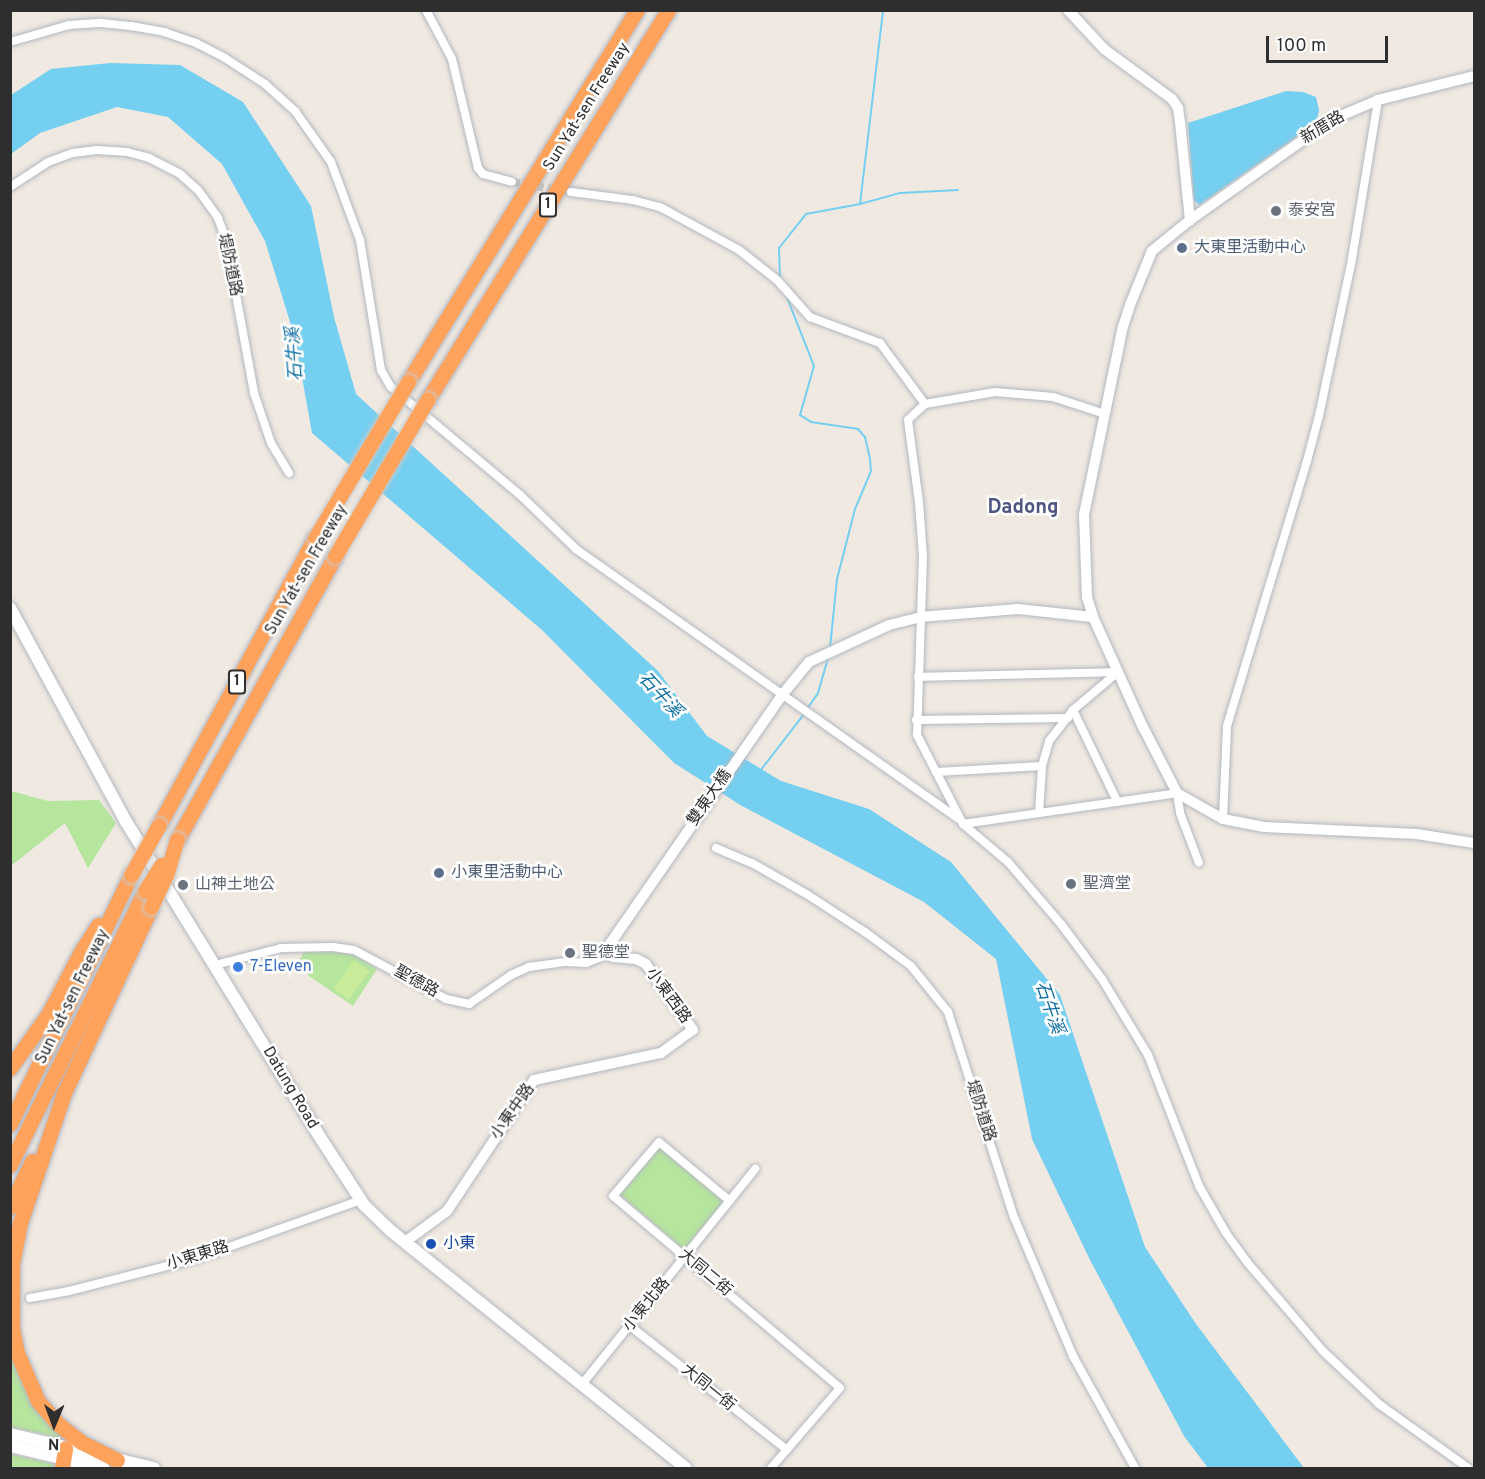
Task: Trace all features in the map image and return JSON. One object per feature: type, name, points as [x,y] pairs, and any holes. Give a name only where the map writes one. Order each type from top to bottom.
[{"type":"highway","name":"Sun Yat-sen Freeway","points":[[10,1124],[131,875],[315,538],[408,382],[637,10]]},
{"type":"highway","name":"Sun Yat-sen Freeway","points":[[10,1166],[145,891],[177,840],[335,556],[428,399],[668,10]]},
{"type":"highway","points":[[10,1208],[167,872],[177,840]]},
{"type":"highway","points":[[10,1068],[49,1013],[82,950],[131,875]]},
{"type":"highway","points":[[64,1093],[20,1222],[12,1264],[12,1327],[17,1353],[38,1401],[58,1424],[81,1442],[117,1460]]},
{"type":"main road","name":"Datung Road","points":[[10,608],[125,820],[361,1200],[374,1215],[405,1242],[686,1468]]},
{"type":"main road","points":[[10,1434],[64,1458],[117,1460],[154,1468]]},
{"type":"main road","points":[[10,1446],[103,1468]]},
{"type":"street","points":[[426,10],[452,59],[478,168],[483,174],[512,182]]},
{"type":"street","points":[[1068,10],[1104,49],[1159,88],[1178,108],[1190,220]]},
{"type":"street","points":[[10,42],[69,26],[101,23],[131,26],[196,43],[225,58],[265,84],[295,111],[320,144],[338,179],[360,240],[381,370],[391,387],[520,495],[576,549],[961,821],[1008,862],[1061,924],[1102,979],[1148,1055],[1199,1186],[1226,1233],[1247,1262],[1324,1353],[1379,1404],[1468,1468]]},
{"type":"street","name":"新厝路","points":[[1177,793],[1118,672],[1093,617],[1087,597],[1084,515],[1123,326],[1152,251],[1190,220],[1331,120],[1378,100],[1474,76]]},
{"type":"street","points":[[1223,819],[1227,726],[1316,427],[1352,259],[1378,100]]},
{"type":"street","name":"堤防道路","points":[[10,187],[48,162],[73,153],[97,150],[149,158],[180,174],[198,190],[218,218],[226,240],[254,393],[271,443],[289,473]]},
{"type":"street","points":[[571,192],[633,200],[660,207],[739,250],[777,280],[810,317],[880,343],[887,349],[925,404]]},
{"type":"street","points":[[961,821],[919,743],[916,720],[923,557],[920,513],[908,420],[925,404],[995,392],[1053,397],[1105,414]]},
{"type":"street","name":"雙東大橋","points":[[608,954],[609,941],[782,695],[809,662],[889,625],[920,617],[1018,609],[1093,617]]},
{"type":"street","points":[[918,677],[1118,672]]},
{"type":"street","points":[[1038,813],[1042,766],[1049,741],[1073,710],[1118,672]]},
{"type":"street","points":[[1073,710],[1117,801]]},
{"type":"street","points":[[916,720],[1068,718]]},
{"type":"street","points":[[936,772],[1042,766]]},
{"type":"street","points":[[961,821],[1038,813],[1177,793],[1223,819],[1264,827],[1417,834],[1474,843]]},
{"type":"street","points":[[1177,793],[1180,813],[1199,863]]},
{"type":"street","name":"堤防道路","points":[[716,848],[780,879],[865,932],[911,966],[948,1012],[1014,1217],[1073,1356],[1135,1468]]},
{"type":"street","name":"聖德路","points":[[215,965],[281,948],[333,947],[354,950],[446,999],[469,1004],[511,975],[529,967],[566,962],[586,963],[608,954]]},
{"type":"street","name":"小東西路","points":[[608,954],[613,957],[636,959],[646,964],[693,1030]]},
{"type":"street","name":"小東中路","points":[[405,1242],[447,1211],[534,1080],[662,1053],[693,1030]]},
{"type":"street","name":"大同二街","points":[[730,1201],[659,1142],[613,1196],[840,1388],[771,1468]]},
{"type":"street","name":"小東北路","points":[[583,1383],[755,1169]]},
{"type":"street","name":"小東東路","points":[[30,1298],[69,1291],[198,1258],[361,1200]]},
{"type":"street","name":"大同一街","points":[[630,1326],[787,1450]]},
{"type":"green space","points":[[11,791],[48,801],[99,800],[116,823],[88,868],[65,823],[11,866]]},
{"type":"green space","points":[[305,950],[354,954],[377,969],[353,1006],[296,967]]},
{"type":"green space","points":[[354,960],[369,971],[349,999],[333,988]]},
{"type":"green space","points":[[660,1147],[724,1203],[683,1250],[619,1194]]},
{"type":"green space","points":[[10,1340],[42,1416],[64,1439],[11,1427]]},
{"type":"green space","points":[[11,1454],[50,1463],[57,1468],[11,1468]]},
{"type":"water","name":"石牛溪","points":[[110,63],[180,65],[243,102],[311,206],[334,317],[356,394],[658,671],[707,736],[781,781],[869,809],[951,862],[1060,995],[1145,1247],[1196,1324],[1304,1468],[1208,1468],[1184,1436],[1090,1260],[1032,1139],[996,959],[924,902],[742,806],[674,763],[542,630],[312,433],[295,338],[265,241],[222,164],[168,117],[117,107],[40,133],[11,154],[11,95],[51,69]]},
{"type":"water","points":[[1286,91],[1303,92],[1316,97],[1319,110],[1316,123],[1199,205],[1194,200],[1188,123]]},
{"type":"waterway","points":[[780,278],[779,248],[806,214],[860,204],[883,10]]},
{"type":"waterway","points":[[860,204],[900,193],[958,190]]},
{"type":"waterway","points":[[786,295],[814,366],[800,415],[811,422],[858,429],[865,437],[870,458],[871,471],[855,509],[837,579],[830,648]]},
{"type":"waterway","points":[[807,709],[818,693],[828,657]]},
{"type":"waterway","points":[[760,771],[804,714]]},
{"type":"tunnel","points":[[512,182],[559,190]]},
{"type":"place","name":"泰安宮","points":[[1276,211]]},
{"type":"place","name":"大東里活動中心","points":[[1182,248]]},
{"type":"place","name":"小東里活動中心","points":[[439,873]]},
{"type":"place","name":"聖濟堂","points":[[1071,884]]},
{"type":"place","name":"山神土地公","points":[[183,885]]},
{"type":"place","name":"聖德堂","points":[[570,953]]},
{"type":"place","name":"7-Eleven","points":[[238,967]]},
{"type":"place","name":"小東","points":[[431,1244]]},
{"type":"district","name":"Dadong","points":[[1023,508]]}]
